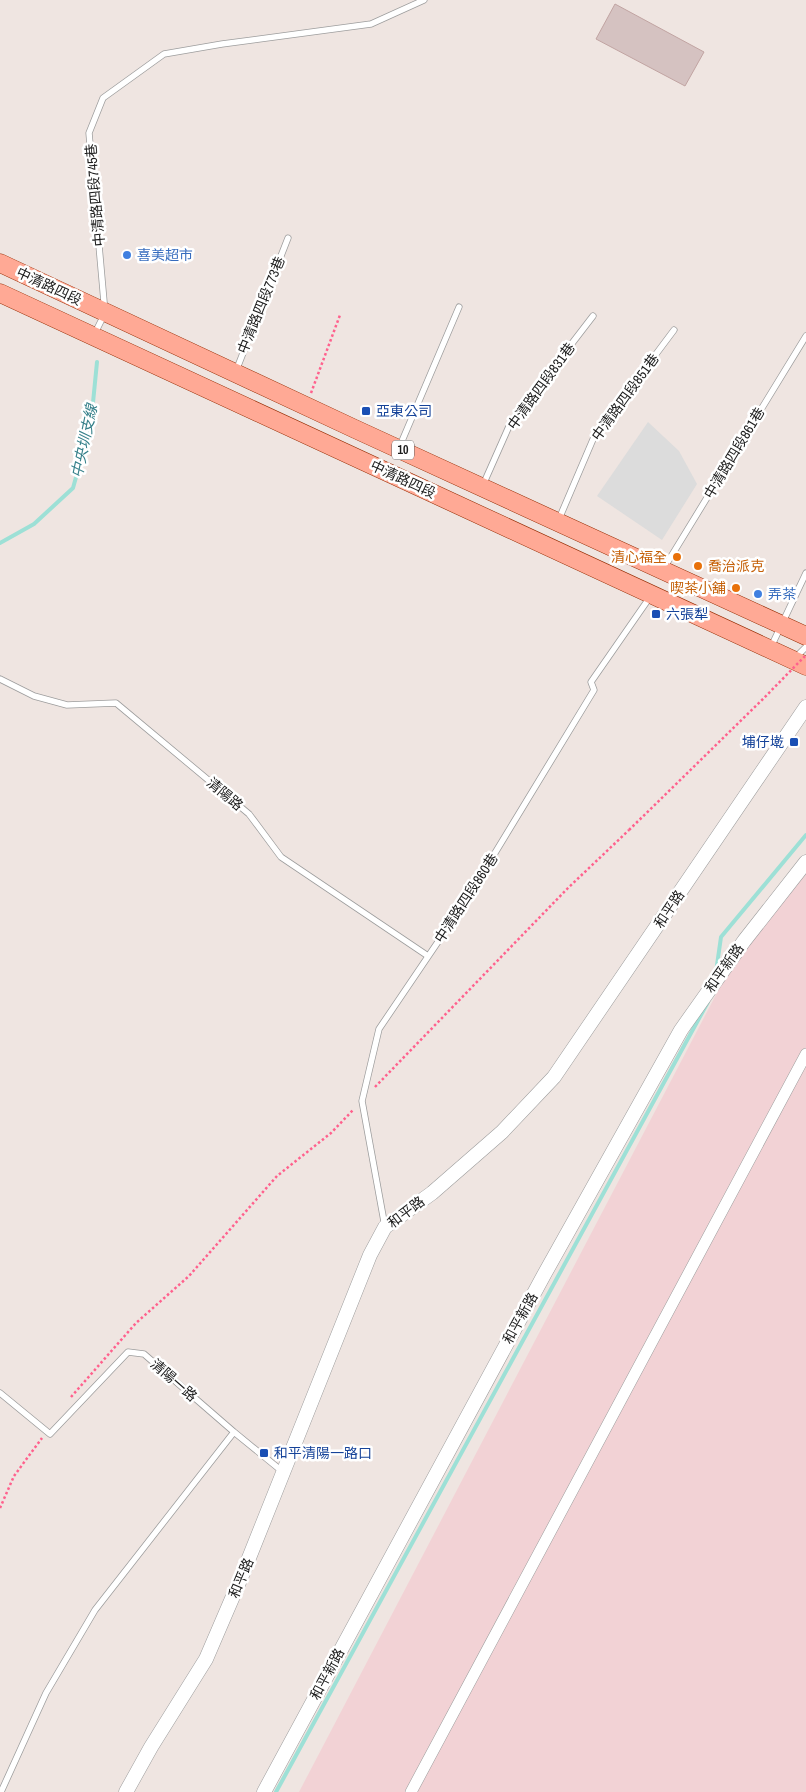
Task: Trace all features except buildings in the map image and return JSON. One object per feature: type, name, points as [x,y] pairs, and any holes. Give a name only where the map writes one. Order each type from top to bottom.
[{"type":"main road","name":"中清路四段","points":[[0,263],[806,636]]},
{"type":"main road","name":"中清路四段","points":[[0,293],[770,649],[802,660]]},
{"type":"main road","points":[[581,562],[591,537]]},
{"type":"street","name":"和平路","points":[[126,1792],[151,1747],[206,1660],[370,1255],[384,1227],[432,1193],[502,1132],[554,1077],[806,707]]},
{"type":"street","name":"和平新路","points":[[264,1792],[535,1290],[681,1030],[744,941],[806,862]]},
{"type":"street","points":[[411,1792],[806,1054]]},
{"type":"lane","name":"中清路四段745巷","points":[[105,313],[89,133],[103,98],[164,54],[222,44],[371,24],[424,0]]},
{"type":"lane","name":"中清路四段773巷","points":[[235,372],[288,238]]},
{"type":"lane","points":[[399,448],[459,307]]},
{"type":"lane","points":[[93,336],[105,313]]},
{"type":"lane","name":"中清路四段831巷","points":[[482,486],[510,424],[593,316]]},
{"type":"lane","name":"中清路四段851巷","points":[[558,522],[594,437],[674,330]]},
{"type":"lane","name":"中清路四段861巷","points":[[663,570],[806,336]]},
{"type":"lane","points":[[770,649],[806,574]]},
{"type":"lane","name":"中清路四段860巷","points":[[384,1227],[362,1101],[379,1029],[467,899],[594,690],[591,682],[652,594]]},
{"type":"lane","points":[[802,660],[806,647]]},
{"type":"lane","name":"清陽路","points":[[0,678],[34,696],[67,705],[116,703],[249,814],[281,856],[428,956]]},
{"type":"lane","name":"清陽一路","points":[[0,1393],[50,1434],[128,1352],[144,1354],[283,1472]]},
{"type":"lane","points":[[1,1792],[46,1692],[95,1610],[234,1432]]},
{"type":"path","points":[[306,405],[340,315]]},
{"type":"path","points":[[257,1200],[277,1176],[331,1133],[568,888],[802,660]]},
{"type":"shaded area","points":[[648,422],[679,451],[697,484],[662,540],[597,496]]},
{"type":"shaded area","points":[[806,861],[806,1792],[299,1792],[754,922]]},
{"type":"waterway","name":"中央圳支線","points":[[0,543],[34,524],[73,488],[91,423],[97,362]]},
{"type":"waterway","points":[[716,972],[721,937],[806,835]]},
{"type":"waterway","points":[[276,1792],[708,1002]]},
{"type":"place","name":"喜美超市","points":[[127,255]]},
{"type":"place","name":"亞東公司","points":[[366,411]]},
{"type":"place","name":"清心福全","points":[[677,557]]},
{"type":"place","name":"喬治派克","points":[[698,566]]},
{"type":"place","name":"喫茶小舖","points":[[736,588]]},
{"type":"place","name":"弄茶","points":[[758,594]]},
{"type":"place","name":"六張犁","points":[[656,614]]},
{"type":"place","name":"埔仔墘","points":[[794,742]]},
{"type":"place","name":"和平清陽一路口","points":[[264,1453]]}]
